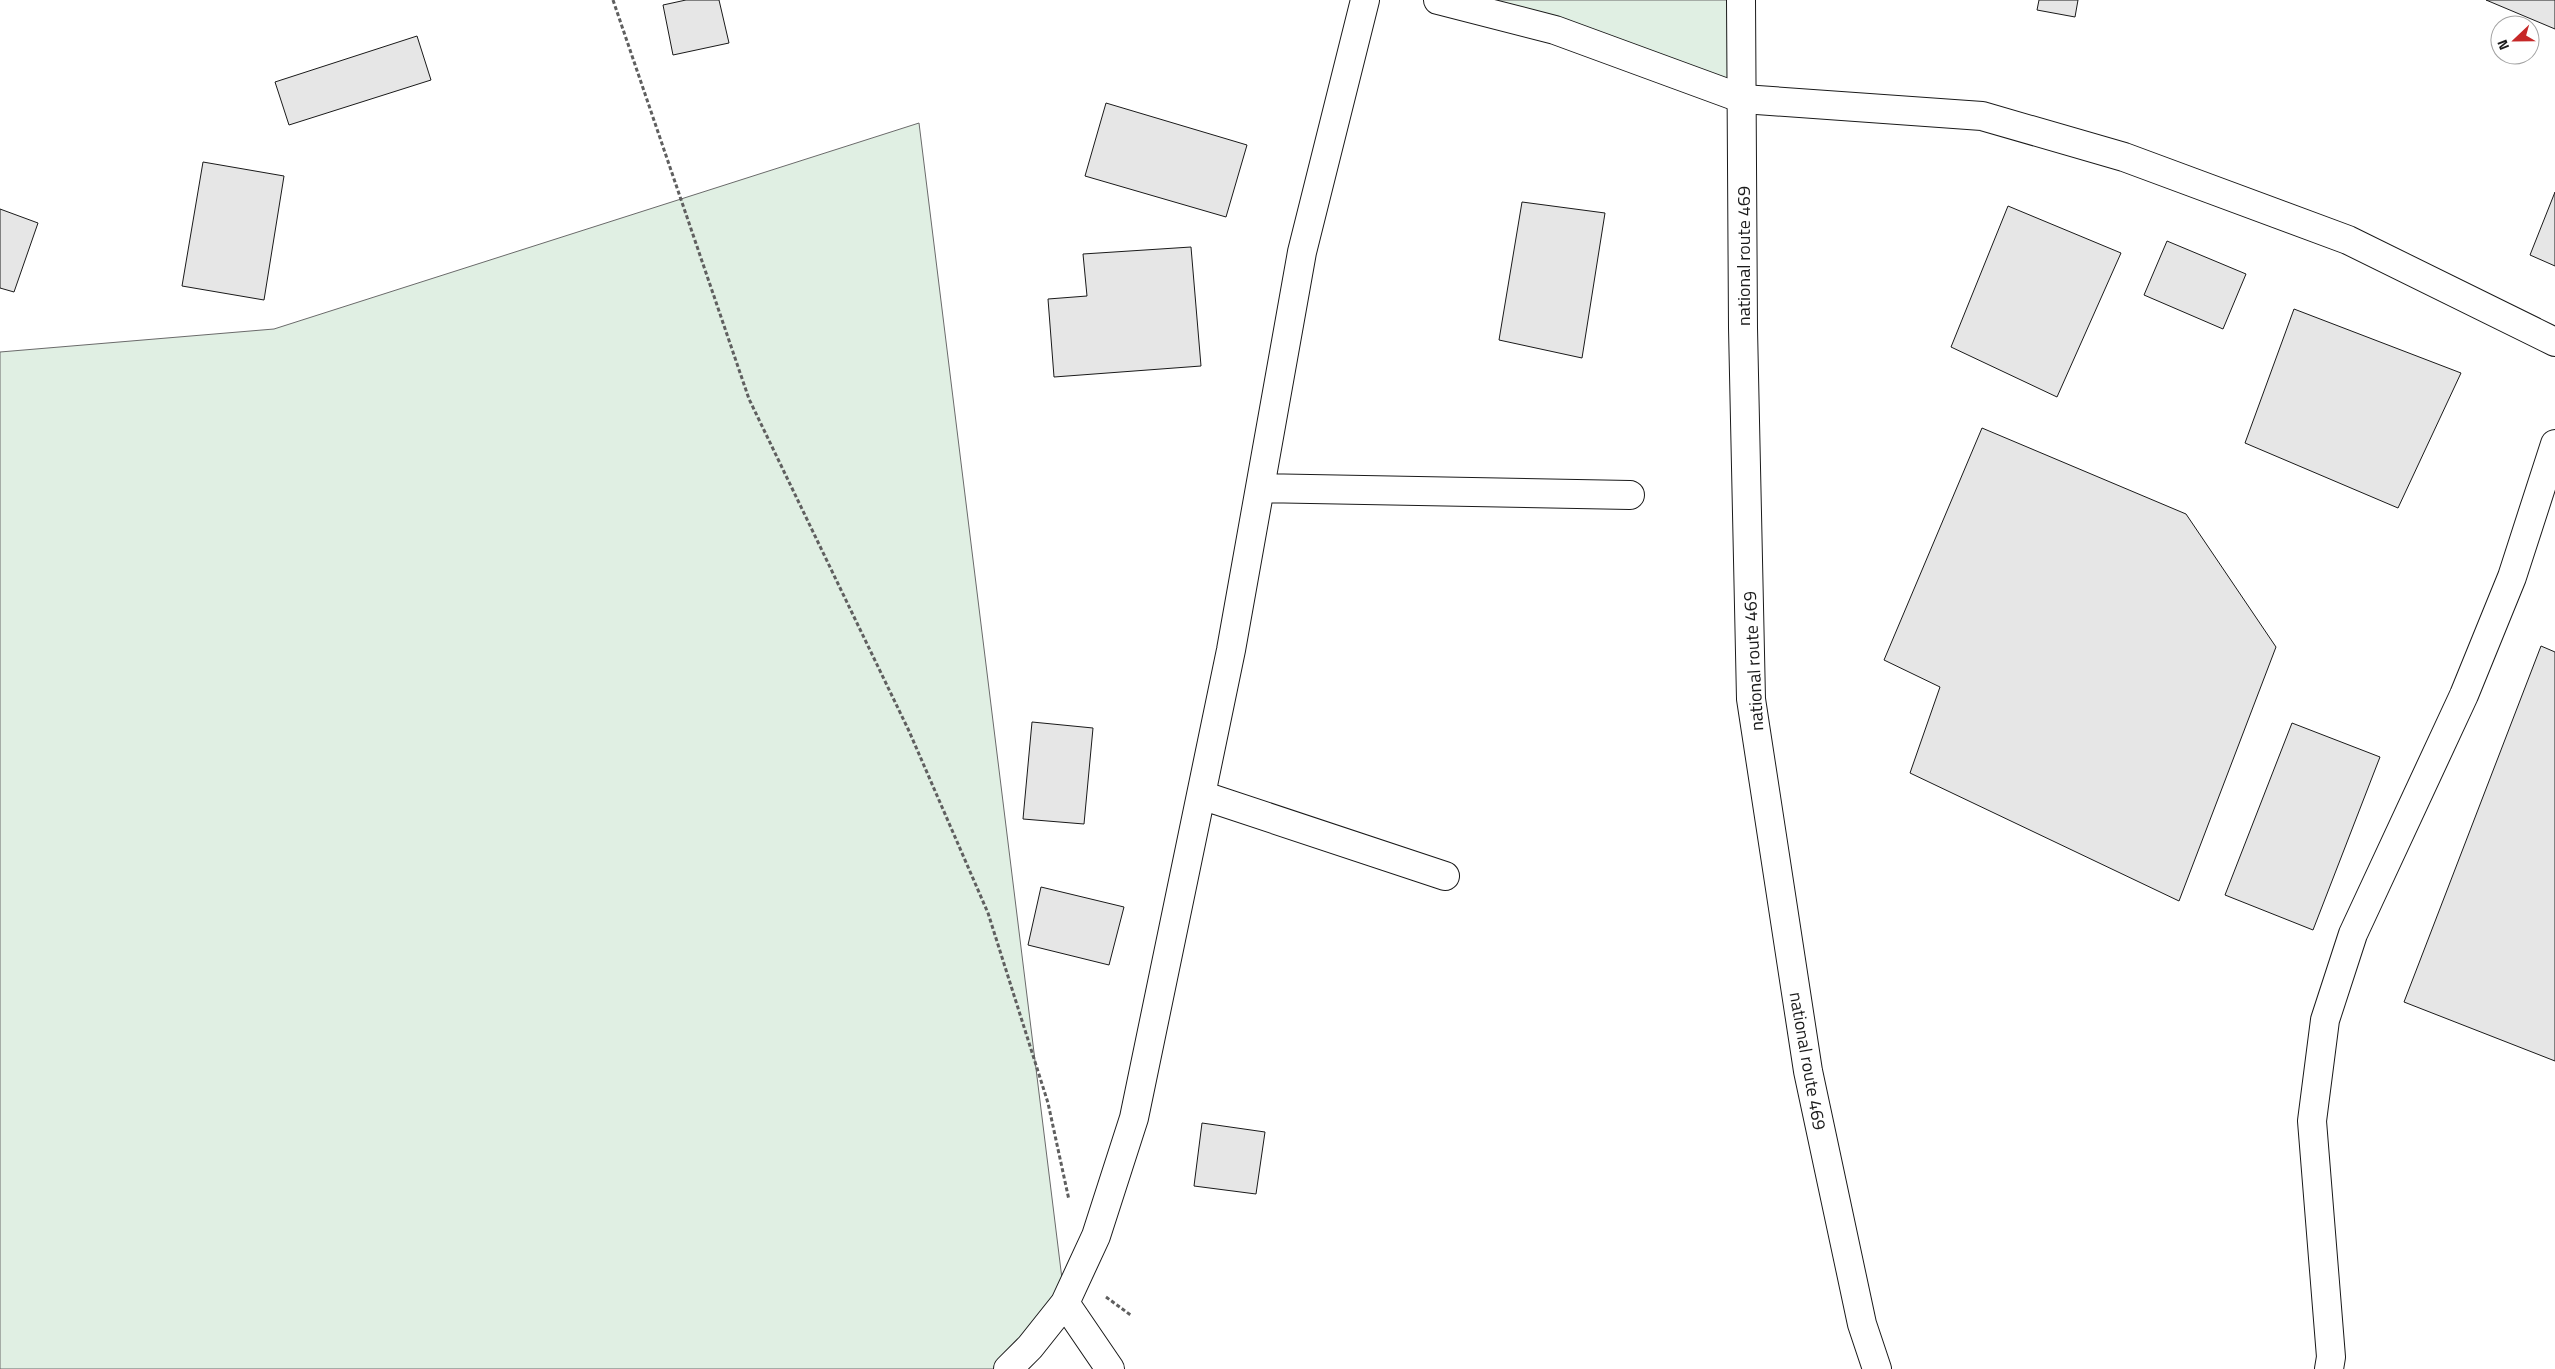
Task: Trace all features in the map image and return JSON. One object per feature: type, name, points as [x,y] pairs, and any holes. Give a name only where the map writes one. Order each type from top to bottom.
[{"type":"main road","points":[[1008,1369],[1030,1347],[1065,1303],[1096,1236],[1134,1118],[1231,650],[1302,252],[1365,0]]},
{"type":"main road","points":[[1438,0],[1555,30],[1743,99],[1982,116],[2124,157],[2348,240],[2555,342]]},
{"type":"main road","name":"national route 469","points":[[1741,0],[1743,328],[1751,699],[1808,1072],[1862,1324],[1877,1369]]},
{"type":"main road","points":[[2329,1369],[2331,1357],[2312,1121],[2324,1020],[2353,934],[2464,695],[2501,605],[2555,444]]},
{"type":"main road","points":[[1260,488],[1630,495]]},
{"type":"main road","points":[[1200,795],[1445,876]]},
{"type":"main road","points":[[1065,1303],[1110,1369]]},
{"type":"path","points":[[613,0],[749,399],[909,731],[988,913],[1048,1103],[1070,1207]]},
{"type":"path","points":[[1102,1294],[1132,1316]]},
{"type":"green space","points":[[1426,0],[1737,0],[1743,99]]},
{"type":"green space","points":[[919,123],[1065,1303],[997,1369],[0,1369],[0,352],[274,329]]},
{"type":"building","points":[[686,0],[719,0],[729,43],[673,55],[663,5]]},
{"type":"building","points":[[2039,0],[2078,0],[2075,17],[2037,10]]},
{"type":"building","points":[[2486,0],[2555,0],[2555,29],[2540,23],[2540,15],[2522,15]]},
{"type":"building","points":[[417,36],[431,80],[289,125],[275,82]]},
{"type":"building","points":[[1106,103],[1247,145],[1226,217],[1085,176]]},
{"type":"building","points":[[203,162],[284,176],[264,300],[182,286]]},
{"type":"building","points":[[2555,192],[2555,266],[2530,255]]},
{"type":"building","points":[[1522,202],[1605,213],[1582,358],[1499,340]]},
{"type":"building","points":[[2008,206],[2121,253],[2057,397],[1951,347]]},
{"type":"building","points":[[0,209],[38,223],[14,292],[0,288]]},
{"type":"building","points":[[2167,241],[2246,274],[2223,329],[2144,295]]},
{"type":"building","points":[[1191,247],[1201,366],[1054,377],[1048,299],[1087,296],[1083,254]]},
{"type":"building","points":[[2294,309],[2461,373],[2398,508],[2245,443]]},
{"type":"building","points":[[1982,428],[2186,514],[2276,647],[2179,901],[1910,773],[1940,687],[1884,660]]},
{"type":"building","points":[[2541,646],[2555,652],[2555,1061],[2404,1002]]},
{"type":"building","points":[[1032,722],[1093,728],[1084,824],[1023,819]]},
{"type":"building","points":[[2292,723],[2380,757],[2313,930],[2225,895]]},
{"type":"building","points":[[1041,887],[1124,907],[1109,965],[1028,945]]},
{"type":"building","points":[[1202,1123],[1265,1132],[1256,1194],[1194,1186]]}]
